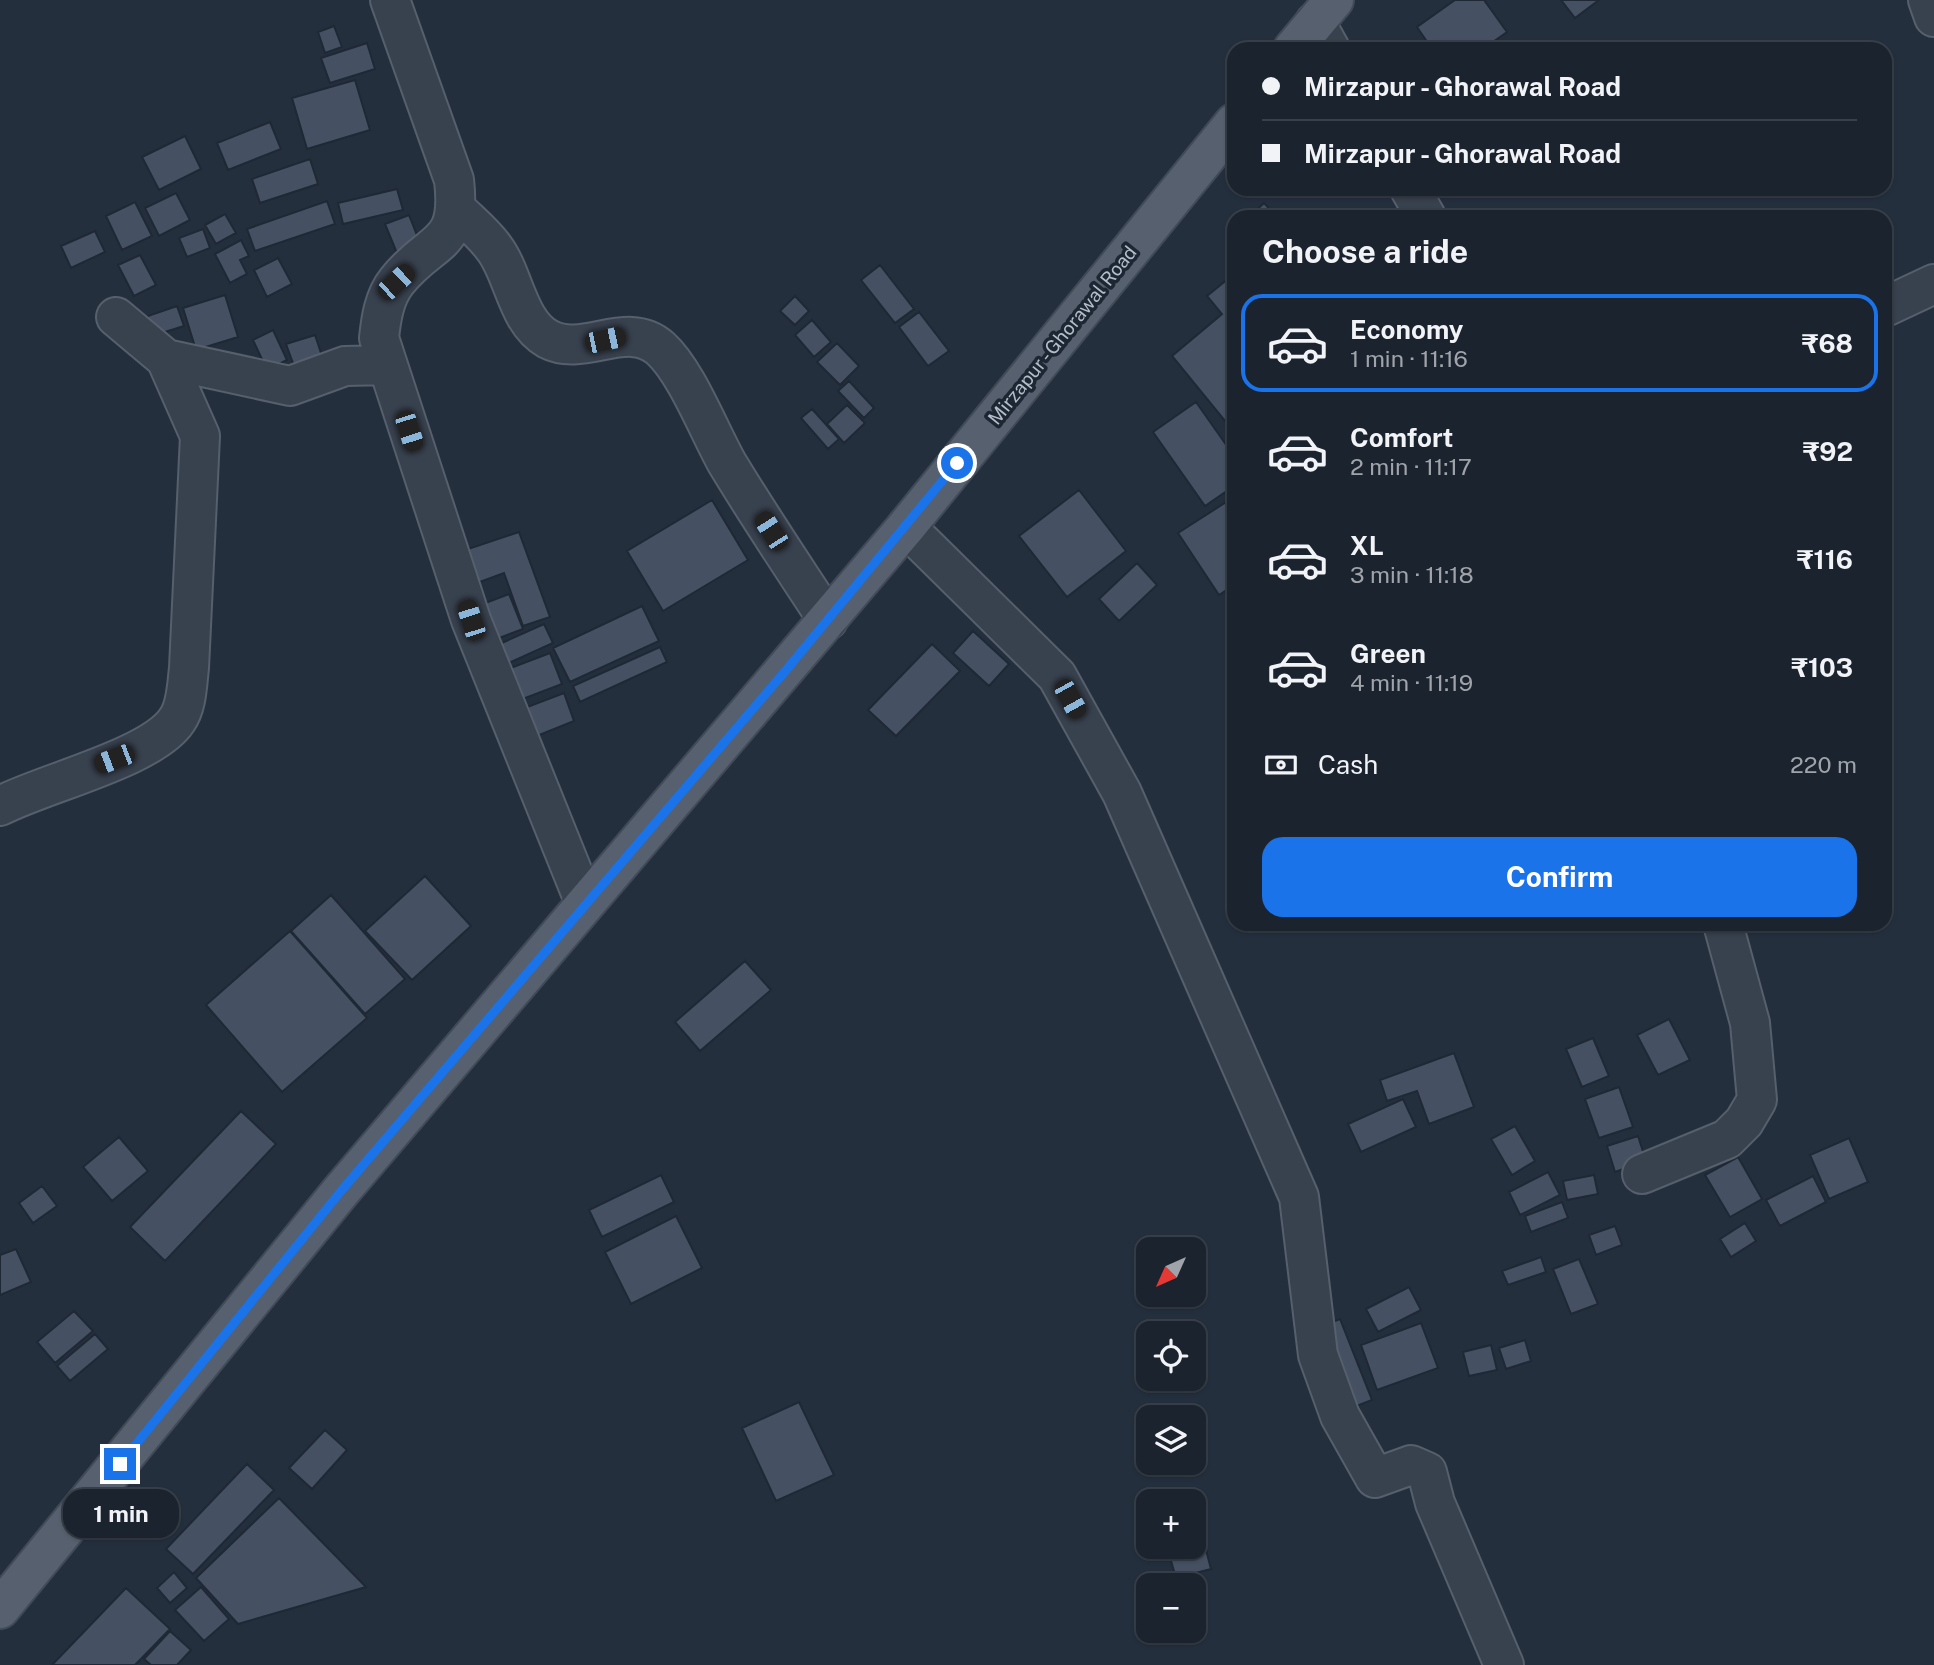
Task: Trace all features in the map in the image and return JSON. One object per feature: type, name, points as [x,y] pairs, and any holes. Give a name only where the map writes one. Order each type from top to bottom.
[{"type":"main road","name":"Mirzapur - Ghorawal Road","points":[[0,1609],[341,1191],[906,527],[1227,132]]},
{"type":"street","points":[[390,0],[453,180],[457,210],[449,232],[396,282],[382,312],[379,338],[471,620],[585,904]]},
{"type":"street","points":[[1928,0],[1934,17]]},
{"type":"street","points":[[457,210],[496,249],[531,322],[545,337],[560,344],[624,336],[649,338],[663,350],[677,370],[728,463],[828,620]]},
{"type":"street","points":[[1892,304],[1934,284]]},
{"type":"street","points":[[0,806],[137,750],[163,734],[177,720],[184,701],[189,668],[200,436],[166,359],[116,317]]},
{"type":"street","points":[[166,359],[290,386],[345,366],[387,365]]},
{"type":"street","points":[[906,527],[1057,676],[1122,793],[1299,1197],[1318,1355],[1339,1416],[1375,1478],[1411,1465],[1427,1472],[1435,1503],[1504,1665]]},
{"type":"street","points":[[1642,1174],[1727,1139],[1744,1122],[1756,1100],[1750,1023],[1725,931]]},
{"type":"building","points":[[1455,0],[1484,0],[1507,32],[1493,42],[1427,42],[1417,27]]},
{"type":"building","points":[[1561,0],[1599,0],[1575,18]]},
{"type":"building","points":[[334,26],[342,47],[325,53],[318,32]]},
{"type":"building","points":[[367,43],[375,69],[330,83],[321,58]]},
{"type":"building","points":[[355,80],[370,130],[307,149],[292,98]]},
{"type":"building","points":[[270,122],[281,149],[228,170],[217,143]]},
{"type":"building","points":[[185,136],[201,169],[159,190],[142,157]]},
{"type":"building","points":[[310,159],[318,184],[260,203],[252,179]]},
{"type":"building","points":[[397,189],[403,210],[343,224],[338,203]]},
{"type":"building","points":[[176,193],[190,220],[159,236],[145,208]]},
{"type":"building","points":[[327,201],[335,224],[255,251],[247,229]]},
{"type":"building","points":[[135,202],[152,236],[122,250],[106,216]]},
{"type":"building","points":[[1264,203],[1270,210],[1256,210]]},
{"type":"building","points":[[225,214],[236,233],[216,244],[205,225]]},
{"type":"building","points":[[409,215],[422,248],[399,258],[385,224]]},
{"type":"building","points":[[203,229],[210,248],[187,257],[179,238]]},
{"type":"building","points":[[95,231],[105,252],[71,268],[61,246]]},
{"type":"building","points":[[241,240],[249,256],[240,260],[247,274],[230,283],[215,254]]},
{"type":"building","points":[[140,255],[156,285],[134,296],[118,265]]},
{"type":"building","points":[[278,258],[292,284],[267,297],[254,270]]},
{"type":"building","points":[[880,265],[914,309],[895,323],[861,280]]},
{"type":"building","points":[[1227,280],[1227,423],[1172,356],[1222,314],[1207,296]]},
{"type":"building","points":[[225,295],[238,337],[196,350],[183,308]]},
{"type":"building","points":[[795,296],[809,311],[795,325],[780,311]]},
{"type":"building","points":[[177,306],[184,326],[149,337],[142,318]]},
{"type":"building","points":[[919,312],[949,351],[928,366],[899,327]]},
{"type":"building","points":[[812,320],[831,342],[814,357],[795,335]]},
{"type":"building","points":[[273,330],[287,360],[267,370],[253,340]]},
{"type":"building","points":[[315,335],[326,368],[298,377],[286,344]]},
{"type":"building","points":[[837,343],[859,366],[840,385],[817,362]]},
{"type":"building","points":[[849,381],[874,408],[864,418],[838,391]]},
{"type":"building","points":[[1196,402],[1227,446],[1227,491],[1205,506],[1153,432]]},
{"type":"building","points":[[847,405],[865,423],[844,443],[827,424]]},
{"type":"building","points":[[812,409],[839,439],[828,449],[801,418]]},
{"type":"building","points":[[1079,490],[1126,551],[1067,597],[1019,536]]},
{"type":"building","points":[[712,500],[748,560],[663,611],[627,551]]},
{"type":"building","points":[[1227,502],[1227,590],[1219,595],[1178,533]]},
{"type":"building","points":[[519,532],[550,617],[523,626],[504,573],[477,583],[465,550]]},
{"type":"building","points":[[1137,563],[1157,585],[1119,621],[1099,599]]},
{"type":"building","points":[[509,594],[523,629],[494,640],[480,605]]},
{"type":"building","points":[[642,606],[659,641],[570,682],[553,648]]},
{"type":"building","points":[[544,624],[553,643],[502,666],[493,647]]},
{"type":"building","points":[[973,631],[1009,664],[989,686],[953,653]]},
{"type":"building","points":[[932,644],[960,671],[896,736],[868,710]]},
{"type":"building","points":[[660,647],[667,662],[580,702],[573,686]]},
{"type":"building","points":[[550,653],[562,684],[520,700],[508,669]]},
{"type":"building","points":[[564,693],[574,721],[532,738],[522,709]]},
{"type":"building","points":[[425,876],[471,926],[412,980],[365,931]]},
{"type":"building","points":[[331,895],[405,979],[365,1014],[291,931]]},
{"type":"building","points":[[290,931],[367,1018],[282,1092],[206,1005]]},
{"type":"building","points":[[745,961],[771,990],[700,1051],[675,1022]]},
{"type":"building","points":[[1669,1019],[1690,1060],[1658,1075],[1637,1035]]},
{"type":"building","points":[[1593,1038],[1609,1076],[1582,1087],[1566,1049]]},
{"type":"building","points":[[1454,1053],[1474,1107],[1429,1124],[1417,1091],[1387,1101],[1380,1080]]},
{"type":"building","points":[[1619,1087],[1633,1127],[1599,1138],[1585,1099]]},
{"type":"building","points":[[1403,1099],[1416,1127],[1361,1152],[1348,1124]]},
{"type":"building","points":[[241,1111],[276,1144],[165,1261],[130,1227]]},
{"type":"building","points":[[1515,1126],[1535,1161],[1512,1175],[1491,1139]]},
{"type":"building","points":[[1638,1136],[1646,1161],[1615,1172],[1607,1146]]},
{"type":"building","points":[[119,1137],[148,1171],[112,1201],[83,1167]]},
{"type":"building","points":[[1849,1138],[1868,1182],[1829,1199],[1810,1155]]},
{"type":"building","points":[[1738,1157],[1762,1199],[1730,1217],[1705,1175]]},
{"type":"building","points":[[1548,1172],[1560,1195],[1520,1215],[1509,1192]]},
{"type":"building","points":[[661,1175],[674,1202],[602,1237],[589,1210]]},
{"type":"building","points":[[1594,1175],[1598,1194],[1567,1200],[1563,1181]]},
{"type":"building","points":[[1813,1176],[1826,1202],[1780,1226],[1766,1200]]},
{"type":"building","points":[[42,1186],[57,1206],[33,1223],[19,1203]]},
{"type":"building","points":[[1562,1202],[1568,1218],[1531,1232],[1525,1216]]},
{"type":"building","points":[[676,1216],[702,1268],[631,1304],[605,1252]]},
{"type":"building","points":[[1745,1223],[1756,1241],[1731,1257],[1720,1239]]},
{"type":"building","points":[[1615,1226],[1622,1245],[1596,1255],[1589,1235]]},
{"type":"building","points":[[16,1249],[31,1282],[0,1295],[0,1255]]},
{"type":"building","points":[[1541,1257],[1546,1272],[1508,1285],[1502,1271]]},
{"type":"building","points":[[1579,1259],[1598,1304],[1571,1314],[1553,1269]]},
{"type":"building","points":[[1409,1287],[1421,1310],[1378,1332],[1366,1309]]},
{"type":"building","points":[[74,1311],[93,1331],[55,1363],[37,1342]]},
{"type":"building","points":[[1340,1319],[1372,1400],[1349,1409],[1317,1328]]},
{"type":"building","points":[[1421,1323],[1438,1368],[1377,1390],[1361,1345]]},
{"type":"building","points":[[95,1334],[108,1349],[70,1381],[57,1366]]},
{"type":"building","points":[[1525,1340],[1531,1361],[1506,1369],[1499,1348]]},
{"type":"building","points":[[1491,1345],[1497,1370],[1469,1376],[1463,1352]]},
{"type":"building","points":[[799,1402],[834,1475],[776,1501],[742,1428]]},
{"type":"building","points":[[325,1430],[347,1450],[312,1489],[289,1468]]},
{"type":"building","points":[[247,1464],[274,1490],[193,1574],[166,1549]]},
{"type":"building","points":[[279,1498],[366,1587],[238,1624],[196,1578]]},
{"type":"building","points":[[1206,1550],[1211,1569],[1195,1573],[1175,1573],[1170,1559],[1206,1559]]},
{"type":"building","points":[[174,1572],[187,1588],[170,1603],[157,1588]]},
{"type":"building","points":[[201,1587],[229,1619],[204,1641],[175,1610]]},
{"type":"building","points":[[126,1588],[170,1629],[135,1665],[52,1665]]},
{"type":"building","points":[[170,1631],[191,1650],[177,1665],[151,1665],[144,1659]]},
{"type":"route","points":[[120,1464],[341,1191],[787,669],[957,463]]}]
